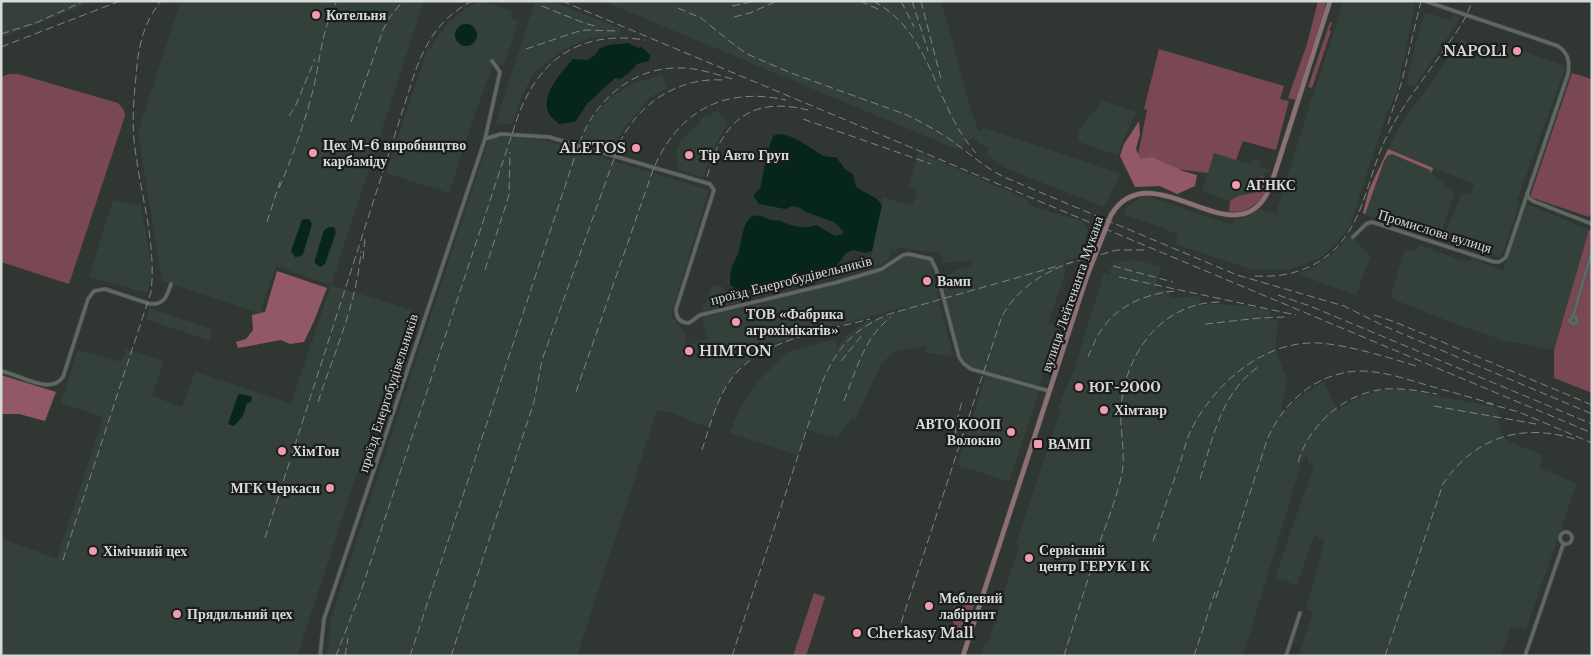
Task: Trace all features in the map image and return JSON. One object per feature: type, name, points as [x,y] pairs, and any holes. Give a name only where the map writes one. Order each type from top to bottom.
[{"type":"main road","name":"вулиця Лейтенанта Мукана","points":[[962,656],[1087,276],[1102,233],[1111,215],[1120,203],[1135,194],[1150,192],[1219,213],[1236,215],[1248,212],[1264,200],[1273,178],[1330,1]]},
{"type":"street","name":"Промислова вулиця","points":[[1354,237],[1366,224],[1372,222],[1497,263],[1506,257],[1568,74],[1569,62],[1565,52],[1558,46],[1425,1]]},
{"type":"street","name":"проїзд Енергобудівельників","points":[[320,656],[324,619],[485,139],[500,72],[492,61]]},
{"type":"street","name":"проїзд Енергобудівельників","points":[[485,139],[501,134],[549,138],[710,184],[714,190],[676,309],[676,316],[679,320],[689,323],[700,314],[838,282],[882,269],[903,255],[909,254],[926,257],[931,259],[936,269],[956,350],[964,364],[971,370],[1050,392]]},
{"type":"street","points":[[1527,193],[1533,201],[1592,224]]},
{"type":"street","points":[[1573,316],[1592,251]]},
{"type":"street","points":[[1,372],[47,386],[58,384],[64,377],[88,299],[94,291],[105,289],[148,303],[158,304],[165,299],[171,284]]},
{"type":"street","points":[[1525,656],[1563,545],[1560,536],[1565,532],[1569,533],[1572,536],[1571,542],[1563,545]]},
{"type":"street","points":[[1286,656],[1300,613]]},
{"type":"shaded area","points":[[1,1],[95,1],[1,38]]},
{"type":"shaded area","points":[[188,1],[424,1],[331,285],[276,266],[260,313],[162,281],[138,132],[180,4]]},
{"type":"shaded area","points":[[481,1],[513,11],[511,18],[519,21],[504,65],[493,65],[449,193],[386,173],[428,48],[431,49],[434,41],[450,21],[466,8]]},
{"type":"shaded area","points":[[535,1],[551,1],[621,29],[620,35],[590,38],[562,50],[535,72],[523,93],[512,124],[495,125]]},
{"type":"shaded area","points":[[603,1],[940,1],[972,114],[979,131],[985,128],[1120,174],[1104,207],[1005,168],[986,154],[989,147],[979,144],[974,137],[959,150]]},
{"type":"shaded area","points":[[1318,1],[1326,1],[1324,12],[1296,100],[1288,98],[1307,44]]},
{"type":"shaded area","points":[[1344,1],[1407,1],[1415,4],[1397,91],[1386,116],[1349,228],[1333,247],[1320,258],[1288,270],[1253,270],[1175,244],[1178,234],[1124,214],[1125,209],[1144,195],[1232,225],[1233,221],[1248,216],[1260,209],[1276,214]]},
{"type":"shaded area","points":[[1425,12],[1450,20],[1454,15],[1460,18],[1415,86],[1406,83]]},
{"type":"shaded area","points":[[1330,22],[1332,23],[1329,30],[1331,31],[1312,88],[1308,87]]},
{"type":"shaded area","points":[[466,24],[474,27],[477,35],[474,43],[466,46],[458,43],[455,35],[458,27]]},
{"type":"shaded area","points":[[1462,39],[1478,50],[1481,44],[1502,52],[1505,45],[1566,66],[1517,201],[1520,202],[1501,257],[1442,241],[1461,194],[1470,193],[1474,184],[1434,168],[1432,174],[1454,193],[1442,230],[1435,230],[1431,236],[1406,228],[1402,229],[1363,213],[1369,190],[1400,126]]},
{"type":"shaded area","points":[[628,43],[638,48],[642,47],[650,55],[649,61],[637,64],[621,79],[615,78],[587,104],[575,122],[559,124],[548,112],[547,98],[558,77],[573,59],[587,60],[594,56],[600,48]]},
{"type":"shaded area","points":[[1159,49],[1284,86],[1280,99],[1289,101],[1276,150],[1243,141],[1236,160],[1214,153],[1208,173],[1136,164],[1147,110],[1144,109]]},
{"type":"shaded area","points":[[1572,73],[1592,79],[1592,210],[1589,217],[1530,197]]},
{"type":"shaded area","points":[[9,74],[18,74],[118,103],[124,110],[125,116],[69,284],[1,262],[1,77]]},
{"type":"shaded area","points":[[662,74],[667,88],[652,96],[624,128],[611,149],[583,139],[586,130],[598,111],[611,97],[630,85]]},
{"type":"shaded area","points":[[1102,101],[1136,112],[1117,155],[1077,141],[1080,129]]},
{"type":"shaded area","points":[[718,111],[728,123],[718,140],[704,174],[701,177],[676,169],[678,162],[676,152],[681,141],[696,127],[705,115],[707,117]]},
{"type":"shaded area","points":[[1139,121],[1140,134],[1136,149],[1140,159],[1152,157],[1197,175],[1195,186],[1177,194],[1160,186],[1135,187],[1120,156],[1124,144]]},
{"type":"shaded area","points":[[778,134],[797,139],[824,156],[836,157],[845,169],[853,174],[856,187],[877,199],[882,205],[872,251],[865,253],[853,250],[846,253],[837,265],[829,269],[794,277],[766,287],[747,290],[738,289],[730,285],[731,269],[739,251],[747,222],[753,216],[779,220],[798,227],[816,225],[835,236],[843,234],[843,231],[834,222],[806,212],[798,207],[792,206],[785,209],[759,204],[754,197],[755,193],[760,189],[768,150],[773,136]]},
{"type":"shaded area","points":[[497,137],[541,139],[709,190],[671,315],[687,336],[682,363],[690,344],[707,339],[702,318],[827,287],[870,273],[885,271],[904,256],[928,260],[933,264],[932,272],[938,291],[936,292],[953,354],[948,356],[926,353],[926,346],[891,353],[880,367],[855,420],[852,418],[837,438],[807,430],[798,455],[729,433],[745,399],[762,377],[788,352],[830,340],[838,343],[836,350],[846,336],[864,323],[905,307],[749,350],[754,357],[740,368],[725,387],[709,428],[672,413],[657,410],[577,656],[325,656],[329,645],[330,622],[488,141]]},
{"type":"shaded area","points":[[1388,149],[1433,168],[1431,173],[1430,170],[1392,154],[1388,155],[1384,161],[1365,214],[1363,213],[1369,190]]},
{"type":"shaded area","points":[[918,152],[1029,200],[1028,205],[1082,221],[1088,229],[1082,250],[1087,252],[1085,257],[1065,260],[1065,275],[1048,323],[1056,325],[1058,329],[1039,385],[968,366],[961,355],[941,280],[956,270],[971,266],[971,261],[943,263],[942,257],[937,253],[898,247],[896,251],[892,251],[888,260],[883,262],[882,265],[870,266],[883,197],[912,206],[918,189],[909,186]]},
{"type":"shaded area","points":[[1214,153],[1250,164],[1252,159],[1261,162],[1259,167],[1271,171],[1264,173],[1263,195],[1229,201],[1202,191]]},
{"type":"shaded area","points":[[1262,176],[1268,181],[1264,194],[1260,199],[1242,211],[1229,211],[1230,201],[1238,196],[1253,193],[1259,178]]},
{"type":"shaded area","points":[[113,200],[141,206],[152,271],[147,293],[89,277]]},
{"type":"shaded area","points":[[1527,204],[1589,230],[1554,350],[1502,340],[1390,298],[1405,249],[1416,252],[1419,245],[1461,260],[1471,261],[1472,258],[1503,271]]},
{"type":"shaded area","points":[[309,219],[312,224],[303,254],[295,257],[291,251],[302,220]]},
{"type":"shaded area","points":[[334,227],[336,232],[325,264],[320,267],[315,263],[315,260],[324,230]]},
{"type":"shaded area","points":[[1589,230],[1592,230],[1592,393],[1554,378],[1554,350]]},
{"type":"shaded area","points":[[1353,231],[1356,241],[1370,257],[1356,295],[1297,274],[1315,267],[1331,255]]},
{"type":"shaded area","points":[[1133,259],[1161,267],[1155,290],[1169,290],[1171,298],[1199,296],[1200,306],[1214,304],[1247,306],[1271,311],[1268,319],[1278,321],[1275,348],[1287,380],[1281,409],[1285,411],[1298,398],[1324,381],[1337,410],[1356,399],[1377,391],[1401,389],[1494,407],[1497,410],[1501,435],[1509,442],[1543,455],[1539,468],[1577,483],[1526,630],[1511,626],[1501,656],[1298,656],[1313,612],[1306,608],[1325,540],[1314,535],[1297,585],[1275,578],[1314,465],[1308,462],[1308,452],[1302,461],[1243,656],[980,656],[985,642],[988,643],[1019,546],[1016,544],[1061,409],[1058,407],[1074,370],[1104,273],[1109,275],[1113,264]]},
{"type":"shaded area","points":[[277,271],[327,288],[304,342],[290,344],[281,340],[238,348],[236,342],[246,339],[253,330],[252,315],[265,312]]},
{"type":"shaded area","points":[[331,285],[411,310],[297,656],[1,656],[1,538],[57,559],[103,417],[61,403],[78,350],[121,362],[126,349],[164,361],[152,396],[182,407],[195,372],[291,404]]},
{"type":"shaded area","points":[[721,285],[723,291],[742,298],[741,302],[702,311],[712,286]]},
{"type":"shaded area","points":[[149,308],[209,328],[212,333],[210,341],[146,319]]},
{"type":"shaded area","points":[[987,373],[1040,389],[1009,482],[957,465]]},
{"type":"shaded area","points":[[1,375],[56,392],[45,421],[19,414],[1,414]]},
{"type":"shaded area","points":[[242,394],[252,397],[251,402],[247,403],[243,416],[234,426],[228,424],[238,395]]},
{"type":"shaded area","points":[[814,593],[825,597],[806,656],[793,656]]},
{"type":"shaded area","points":[[962,599],[974,605],[965,634],[958,637],[949,634],[947,629],[949,627],[953,628],[954,624],[951,619],[954,606],[962,609],[964,603]]},
{"type":"railway","points":[[50,1],[69,1]]},
{"type":"railway","points":[[1,34],[38,22],[84,1]]},
{"type":"railway","points":[[1,47],[120,1]]},
{"type":"railway","points":[[63,560],[151,292],[152,254],[136,159],[133,108],[142,36],[150,18],[161,1]]},
{"type":"railway","points":[[279,188],[306,115],[325,33],[337,1]]},
{"type":"railway","points":[[351,122],[383,30],[389,18],[403,1]]},
{"type":"railway","points":[[265,538],[416,69],[437,29],[452,14],[472,1]]},
{"type":"railway","points":[[562,1],[1592,433]]},
{"type":"railway","points":[[732,6],[755,1]]},
{"type":"railway","points":[[734,17],[750,13],[777,1]]},
{"type":"railway","points":[[860,1],[878,9]]},
{"type":"railway","points":[[873,1],[893,15],[909,31],[921,51],[962,135],[976,153]]},
{"type":"railway","points":[[901,1],[914,27]]},
{"type":"railway","points":[[912,1],[928,51]]},
{"type":"railway","points":[[921,1],[941,79]]},
{"type":"railway","points":[[1388,124],[1402,81],[1421,1]]},
{"type":"railway","points":[[1255,276],[1277,276],[1308,267],[1327,256],[1345,237],[1360,209],[1381,150],[1393,124],[1407,101],[1457,31],[1472,1]]},
{"type":"railway","points":[[542,6],[598,27]]},
{"type":"railway","points":[[678,8],[701,18],[747,54],[791,73],[919,121],[943,135],[1004,177],[1237,275],[1344,306],[1384,326],[1592,414]]},
{"type":"railway","points":[[526,49],[576,32],[586,30],[616,31]]},
{"type":"railway","points":[[336,656],[360,594],[518,116],[527,95],[551,63],[566,52],[583,44],[602,39],[645,40]]},
{"type":"railway","points":[[289,116],[295,107],[315,59]]},
{"type":"railway","points":[[410,656],[585,130],[605,101],[618,89],[648,73],[665,69],[684,68],[732,79]]},
{"type":"railway","points":[[451,656],[534,402],[542,360],[620,142],[638,115],[662,95],[691,83],[723,80]]},
{"type":"railway","points":[[576,392],[653,170],[663,150],[675,133],[689,119],[705,108],[723,101],[742,97],[786,100]]},
{"type":"railway","points":[[707,177],[721,141],[729,129],[748,113],[758,109],[782,106],[808,110]]},
{"type":"railway","points":[[803,119],[931,164]]},
{"type":"railway","points":[[485,270],[509,195],[510,152]]},
{"type":"railway","points":[[267,222],[280,182]]},
{"type":"railway","points":[[363,259],[365,239]]},
{"type":"railway","points":[[1066,264],[1117,250],[1147,250]]},
{"type":"railway","points":[[318,402],[350,309],[359,270],[361,251]]},
{"type":"railway","points":[[901,623],[1002,316],[1015,297],[1032,283],[1051,271],[1072,262]]},
{"type":"railway","points":[[732,656],[822,383],[840,350],[856,333],[889,314],[1058,266]]},
{"type":"railway","points":[[1113,266],[1173,282]]},
{"type":"railway","points":[[1119,277],[1296,315]]},
{"type":"railway","points":[[1088,357],[1100,332],[1116,313],[1143,298],[1174,291]]},
{"type":"railway","points":[[1278,295],[1310,306],[1592,424]]},
{"type":"railway","points":[[1064,656],[1121,478],[1123,469],[1121,406],[1124,386],[1131,367],[1151,333],[1165,320],[1182,310],[1201,304],[1222,302]]},
{"type":"railway","points":[[1374,315],[1395,322],[1592,405]]},
{"type":"railway","points":[[844,401],[867,344],[891,317]]},
{"type":"railway","points":[[1205,324],[1285,317]]},
{"type":"railway","points":[[702,450],[723,393],[739,369],[772,347],[811,333],[870,319]]},
{"type":"railway","points":[[841,361],[863,334]]},
{"type":"railway","points":[[1153,541],[1191,430],[1213,396],[1243,368],[1279,349],[1299,344],[1319,343],[1356,349],[1419,367]]},
{"type":"railway","points":[[1200,479],[1214,432],[1227,403],[1245,378],[1258,367]]},
{"type":"railway","points":[[1216,598],[1267,440],[1282,413],[1303,392],[1316,383],[1330,377],[1344,373],[1368,371],[1400,377],[1493,404]]},
{"type":"railway","points":[[1298,462],[1303,448],[1320,423],[1343,403],[1357,396],[1371,391],[1386,389],[1412,390],[1437,394]]},
{"type":"railway","points":[[955,446],[956,424],[962,401]]},
{"type":"railway","points":[[1486,403],[1519,412],[1592,443]]},
{"type":"railway","points":[[1434,406],[1536,424]]},
{"type":"railway","points":[[1385,656],[1443,484],[1456,468],[1470,454],[1502,437],[1520,433],[1539,433],[1578,440]]},
{"type":"railway","points":[[1194,656],[1215,592]]},
{"type":"railway","points":[[345,656],[348,638]]},
{"type":"place","name":"Котельня","points":[[316,15]]},
{"type":"place","name":"NAPOLI","points":[[1517,51]]},
{"type":"place","name":"ALETOS","points":[[636,148]]},
{"type":"place","name":"Цех М-6 виробництво карбаміду","points":[[313,153]]},
{"type":"place","name":"Тір Авто Груп","points":[[689,155]]},
{"type":"place","name":"АГНКС","points":[[1236,185]]},
{"type":"place","name":"Вамп","points":[[927,281]]},
{"type":"place","name":"ТОВ «Фабрика агрохімікатів»","points":[[736,322]]},
{"type":"place","name":"HIMTON","points":[[689,351]]},
{"type":"place","name":"ЮГ-2000","points":[[1079,387]]},
{"type":"place","name":"Хімтавр","points":[[1104,410]]},
{"type":"place","name":"АВТО КООП Волокно","points":[[1011,432]]},
{"type":"place","name":"ВАМП","points":[[1038,444]]},
{"type":"place","name":"ХімТон","points":[[282,451]]},
{"type":"place","name":"МГК Черкаси","points":[[330,488]]},
{"type":"place","name":"Хімічний цех","points":[[93,551]]},
{"type":"place","name":"Сервісний центр ГЕРУК І К","points":[[1029,558]]},
{"type":"place","name":"Меблевий лабіринт","points":[[929,606]]},
{"type":"place","name":"Прядильний цех","points":[[177,614]]},
{"type":"place","name":"Cherkasy Mall","points":[[857,633]]}]
